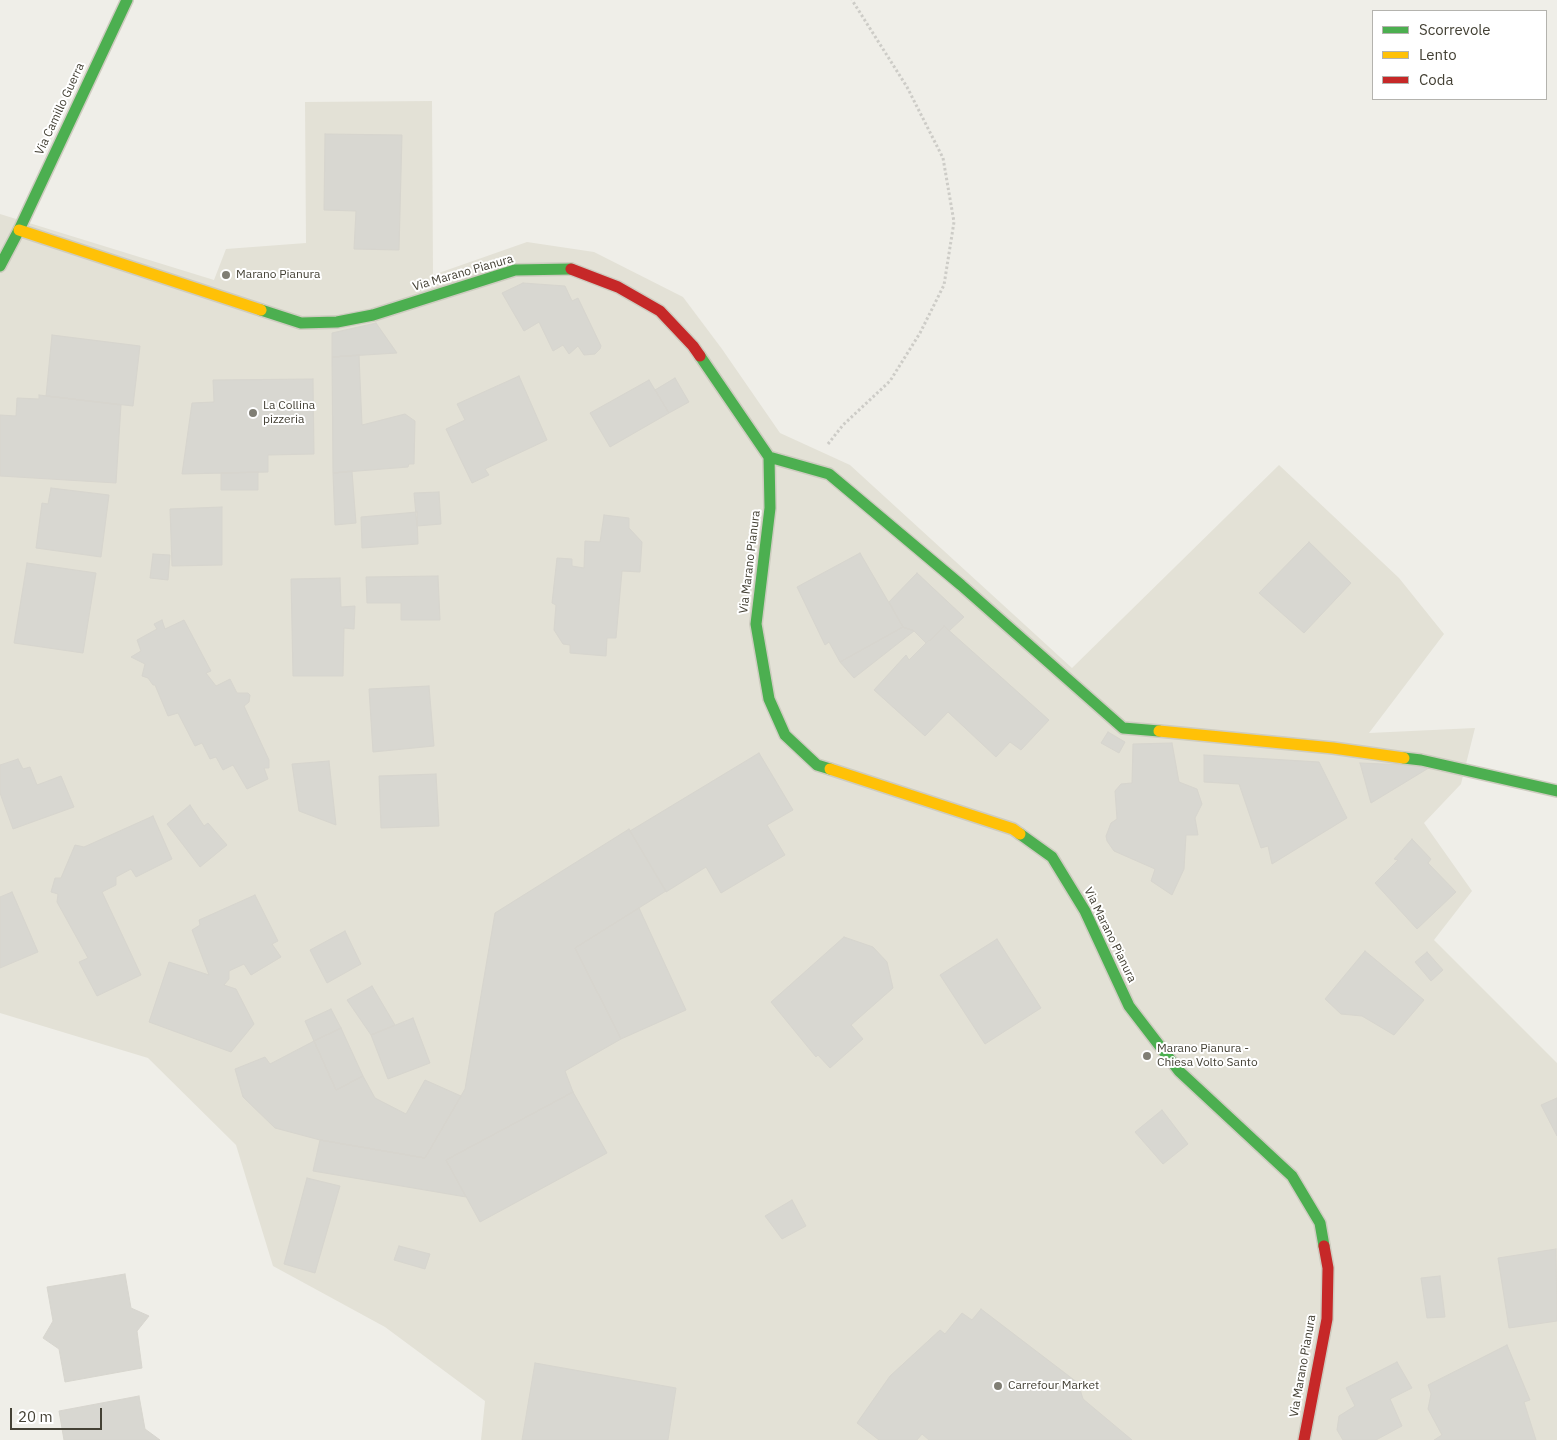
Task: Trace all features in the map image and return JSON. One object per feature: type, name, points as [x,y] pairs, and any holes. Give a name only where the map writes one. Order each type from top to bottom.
[{"type":"street","name":"Via Camillo Guerra","points":[[19,230],[127,0]]},
{"type":"street","points":[[0,266],[19,230]]},
{"type":"street","name":"Via Marano Pianura","points":[[19,230],[301,322],[337,322],[374,315],[515,270],[572,269],[618,287],[660,311],[693,346],[769,457],[770,508],[756,624],[769,699],[785,735],[817,765],[1013,829],[1052,856],[1085,911],[1129,1006],[1179,1071],[1292,1176],[1320,1223],[1328,1268],[1327,1319],[1304,1440]]},
{"type":"street","points":[[769,457],[829,474],[961,585],[1123,728],[1333,748],[1421,760],[1557,791]]},
{"type":"path","points":[[809,468],[843,425],[890,381],[920,333],[944,285],[954,222],[943,158],[908,87],[852,0]]},
{"type":"shaded area","points":[[432,101],[433,275],[527,242],[594,252],[683,297],[722,349],[780,433],[850,465],[1072,668],[1279,465],[1399,578],[1444,634],[1369,733],[1475,728],[1461,784],[1424,823],[1472,891],[1434,940],[1557,1063],[1557,1440],[481,1440],[485,1401],[385,1327],[273,1266],[236,1145],[148,1058],[0,1013],[0,214],[214,280],[226,249],[306,243],[305,102]]},
{"type":"building","points":[[325,134],[402,135],[399,250],[354,249],[356,211],[324,210]]},
{"type":"building","points":[[523,283],[565,286],[572,301],[578,298],[601,346],[600,349],[595,354],[584,355],[578,346],[569,354],[563,345],[553,351],[539,322],[524,331],[502,293]]},
{"type":"building","points":[[376,323],[397,353],[332,357],[332,333]]},
{"type":"building","points":[[52,335],[140,346],[133,406],[46,396]]},
{"type":"building","points":[[359,355],[362,425],[405,414],[415,421],[414,464],[409,464],[408,467],[333,473],[332,357]]},
{"type":"building","points":[[519,376],[547,440],[485,469],[489,475],[472,483],[446,429],[465,420],[457,404]]},
{"type":"building","points":[[675,378],[689,402],[669,413],[655,390]]},
{"type":"building","points":[[313,379],[314,454],[268,455],[268,472],[182,474],[192,403],[214,402],[213,380]]},
{"type":"building","points":[[649,380],[669,413],[610,447],[590,413]]},
{"type":"building","points":[[39,395],[121,405],[116,483],[0,476],[0,415],[16,416],[17,398],[39,399]]},
{"type":"building","points":[[352,471],[356,523],[335,525],[333,473]]},
{"type":"building","points":[[258,472],[258,490],[221,490],[221,473]]},
{"type":"building","points":[[51,488],[109,495],[101,557],[36,548],[42,503],[48,504]]},
{"type":"building","points":[[439,492],[441,524],[417,526],[414,493]]},
{"type":"building","points":[[222,507],[222,565],[172,566],[170,509]]},
{"type":"building","points":[[417,512],[418,544],[362,548],[361,517]]},
{"type":"building","points":[[604,515],[629,518],[629,528],[642,542],[640,572],[622,571],[616,638],[607,638],[606,656],[570,653],[570,645],[563,644],[554,630],[556,605],[552,603],[557,558],[572,559],[572,566],[584,568],[585,541],[600,542]]},
{"type":"building","points":[[1309,542],[1351,583],[1304,633],[1259,593]]},
{"type":"building","points":[[860,553],[903,627],[840,662],[829,642],[825,645],[797,587]]},
{"type":"building","points":[[153,554],[170,555],[168,580],[150,578]]},
{"type":"building","points":[[27,563],[96,573],[83,653],[14,643]]},
{"type":"building","points":[[917,573],[964,617],[949,631],[944,626],[926,643],[914,631],[903,627],[889,602]]},
{"type":"building","points":[[438,576],[440,620],[401,620],[401,603],[367,603],[366,577]]},
{"type":"building","points":[[340,578],[341,607],[355,606],[354,629],[344,628],[343,676],[293,676],[291,579]]},
{"type":"building","points":[[162,620],[165,629],[184,620],[211,671],[206,673],[216,686],[230,679],[237,693],[248,693],[250,695],[249,702],[244,706],[269,760],[269,768],[264,768],[268,779],[247,789],[233,765],[223,770],[216,757],[210,759],[202,743],[195,746],[178,713],[168,716],[155,685],[148,678],[142,676],[145,664],[131,657],[141,651],[137,640],[157,629],[154,624]]},
{"type":"building","points":[[944,626],[1049,720],[1021,750],[1010,742],[996,757],[948,712],[925,736],[874,690],[906,655],[909,660]]},
{"type":"building","points":[[903,627],[914,631],[854,678],[840,662]]},
{"type":"building","points":[[429,686],[434,746],[373,752],[369,689]]},
{"type":"building","points":[[1108,732],[1125,742],[1119,753],[1101,743]]},
{"type":"building","points":[[1172,743],[1179,782],[1197,789],[1202,804],[1195,818],[1198,835],[1186,835],[1184,869],[1172,895],[1151,881],[1155,869],[1114,851],[1106,836],[1111,823],[1117,819],[1115,791],[1121,784],[1132,783],[1133,744]]},
{"type":"building","points":[[759,753],[793,810],[767,825],[785,855],[721,893],[706,867],[666,892],[630,831]]},
{"type":"building","points":[[1204,755],[1319,762],[1347,818],[1272,864],[1268,846],[1261,848],[1239,784],[1204,782]]},
{"type":"building","points":[[18,759],[23,769],[30,767],[37,785],[61,776],[74,807],[13,829],[0,793],[0,765]]},
{"type":"building","points":[[329,761],[336,825],[299,811],[292,764]]},
{"type":"building","points":[[1360,763],[1432,766],[1371,803]]},
{"type":"building","points":[[436,774],[439,826],[381,828],[379,776]]},
{"type":"building","points":[[190,805],[204,826],[208,823],[227,845],[200,867],[167,824]]},
{"type":"building","points":[[153,816],[172,859],[136,877],[131,869],[116,877],[116,885],[102,892],[141,975],[97,996],[79,962],[88,958],[57,902],[58,894],[51,892],[55,878],[61,878],[75,845],[84,847]]},
{"type":"building","points":[[629,829],[666,891],[575,948],[621,1039],[565,1071],[573,1092],[446,1160],[466,1197],[313,1171],[320,1140],[425,1158],[465,1089],[495,913]]},
{"type":"building","points":[[1412,839],[1431,859],[1428,863],[1456,892],[1417,929],[1375,883],[1398,860],[1394,859]]},
{"type":"building","points":[[12,892],[38,952],[0,968],[0,897]]},
{"type":"building","points":[[255,895],[278,941],[272,944],[281,957],[251,975],[244,964],[229,971],[229,979],[224,985],[236,989],[254,1024],[231,1052],[149,1022],[169,962],[209,975],[192,930],[200,925],[199,920]]},
{"type":"building","points":[[639,908],[686,1010],[621,1039],[575,948]]},
{"type":"building","points":[[345,931],[361,964],[327,983],[310,950]]},
{"type":"building","points":[[844,937],[873,947],[887,962],[893,988],[851,1025],[863,1039],[830,1068],[818,1055],[816,1057],[771,1002]]},
{"type":"building","points":[[997,939],[1041,1008],[985,1044],[940,975]]},
{"type":"building","points":[[1365,951],[1424,1000],[1394,1035],[1362,1016],[1341,1014],[1325,999]]},
{"type":"building","points":[[1427,952],[1443,970],[1431,981],[1415,962]]},
{"type":"building","points":[[372,986],[395,1025],[371,1035],[347,1000]]},
{"type":"building","points":[[331,1009],[341,1028],[314,1041],[305,1021]]},
{"type":"building","points":[[413,1018],[430,1063],[388,1079],[371,1035]]},
{"type":"building","points":[[341,1028],[363,1076],[336,1090],[314,1041]]},
{"type":"building","points":[[314,1041],[336,1090],[363,1076],[375,1098],[406,1114],[425,1080],[461,1096],[425,1158],[320,1140],[275,1128],[243,1097],[235,1069],[265,1057],[270,1064]]},
{"type":"building","points":[[573,1092],[607,1153],[480,1222],[446,1160]]},
{"type":"building","points":[[1557,1098],[1557,1136],[1541,1105]]},
{"type":"building","points":[[1162,1110],[1188,1144],[1163,1164],[1135,1132]]},
{"type":"building","points":[[307,1178],[340,1186],[315,1273],[284,1264]]},
{"type":"building","points":[[792,1200],[806,1226],[782,1239],[765,1216]]},
{"type":"building","points":[[399,1246],[430,1254],[425,1269],[394,1260]]},
{"type":"building","points":[[1556,1249],[1557,1321],[1509,1328],[1498,1258]]},
{"type":"building","points":[[125,1274],[131,1308],[149,1316],[137,1331],[142,1368],[65,1382],[59,1349],[43,1338],[53,1321],[47,1287]]},
{"type":"building","points":[[1440,1276],[1445,1317],[1427,1318],[1421,1278]]},
{"type":"building","points":[[981,1309],[1078,1383],[1083,1399],[1132,1440],[929,1440],[922,1434],[917,1440],[879,1440],[857,1423],[890,1376],[940,1330],[945,1334],[962,1313],[972,1320]]},
{"type":"building","points":[[1507,1345],[1530,1400],[1524,1402],[1536,1440],[1434,1440],[1442,1435],[1428,1409],[1431,1394],[1428,1385]]},
{"type":"building","points":[[1397,1362],[1412,1388],[1390,1399],[1402,1426],[1376,1440],[1343,1440],[1337,1430],[1339,1416],[1355,1406],[1346,1388]]},
{"type":"building","points":[[535,1363],[676,1388],[668,1440],[522,1440]]},
{"type":"building","points":[[139,1396],[145,1429],[160,1440],[64,1440],[59,1411]]},
{"type":"traffic: fast","points":[[0,266],[19,230],[127,0]]},
{"type":"traffic: fast","points":[[261,310],[301,323],[337,322],[373,315],[515,270],[571,269]]},
{"type":"traffic: fast","points":[[700,356],[769,457],[770,508],[756,624],[769,699],[785,735],[817,765],[830,769]]},
{"type":"traffic: fast","points":[[769,457],[829,474],[961,585],[1123,728],[1159,731]]},
{"type":"traffic: fast","points":[[1404,758],[1421,760],[1557,791]]},
{"type":"traffic: fast","points":[[1020,834],[1052,857],[1085,911],[1129,1006],[1179,1071],[1292,1176],[1320,1223],[1324,1246]]},
{"type":"traffic: slow","points":[[19,230],[261,310]]},
{"type":"traffic: slow","points":[[1159,731],[1333,748],[1404,758]]},
{"type":"traffic: slow","points":[[830,769],[1013,829],[1020,834]]},
{"type":"traffic: jam","points":[[571,269],[618,287],[660,311],[700,356]]},
{"type":"traffic: jam","points":[[1304,1440],[1327,1319],[1328,1268],[1324,1246]]},
{"type":"place","name":"Marano Pianura","points":[[226,275]]},
{"type":"place","name":"La Collina pizzeria","points":[[253,413]]},
{"type":"place","name":"Marano Pianura - Chiesa Volto Santo","points":[[1147,1056]]},
{"type":"place","name":"Carrefour Market","points":[[998,1386]]}]
